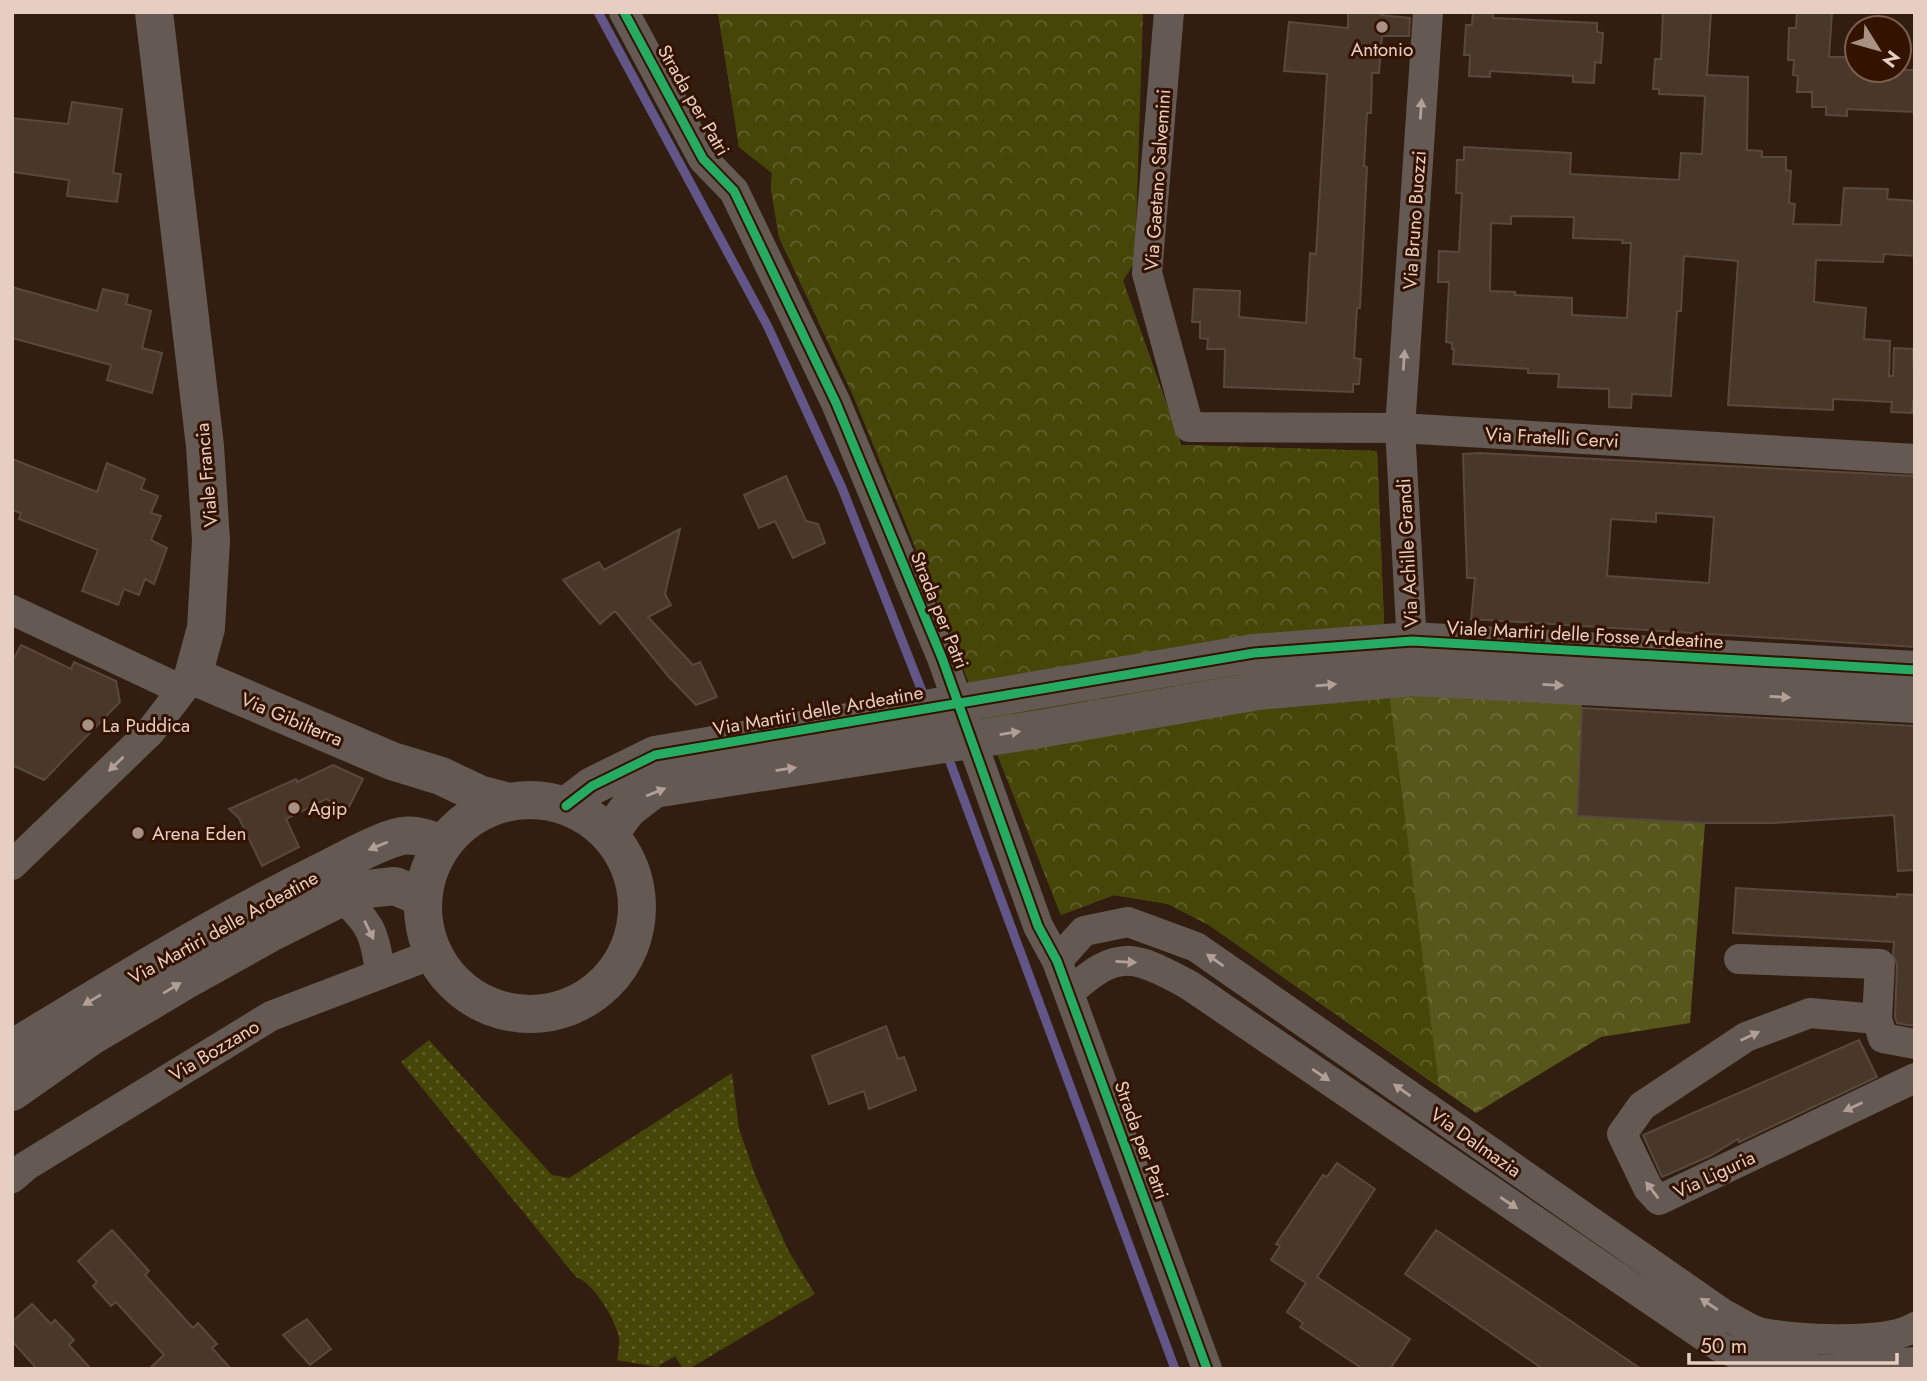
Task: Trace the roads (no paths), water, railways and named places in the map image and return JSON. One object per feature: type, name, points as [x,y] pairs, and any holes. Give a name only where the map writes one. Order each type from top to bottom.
[{"type":"street","name":"Viale Francia","points":[[12,865],[150,732],[188,683],[206,628],[211,541],[205,446],[154,12]]},
{"type":"street","name":"Strada per Patri","points":[[625,12],[703,159],[734,191],[836,403],[942,658],[1038,926],[1057,961],[1207,1369]]},
{"type":"street","name":"Via Gaetano Salvemini","points":[[1169,12],[1147,273],[1189,427]]},
{"type":"street","name":"Via Bruno Buozzi","points":[[1400,428],[1428,12]]},
{"type":"street","name":"Via Fratelli Cervi","points":[[1189,427],[1400,428],[1915,459]]},
{"type":"street","name":"Via Achille Grandi","points":[[1400,428],[1412,659]]},
{"type":"street","points":[[12,610],[188,683]]},
{"type":"street","name":"Viale Martiri delle Fosse Ardeatine","points":[[1254,653],[1915,670]]},
{"type":"street","name":"Via Martiri delle Ardeatine","points":[[609,834],[628,809],[654,789],[716,762],[1254,653]]},
{"type":"street","name":"Viale Martiri delle Fosse Ardeatine","points":[[1258,691],[1412,659],[1915,704]]},
{"type":"street","name":"Via Gibilterra","points":[[188,683],[508,802]]},
{"type":"street","name":"Via Martiri delle Ardeatine","points":[[566,806],[592,786],[655,755],[716,762],[1048,727],[1258,691]]},
{"type":"street","name":"Via Gibilterra","points":[[392,761],[436,788],[452,803],[452,835]]},
{"type":"street","points":[[537,800],[566,806],[589,817],[609,834],[628,862],[637,894],[636,928],[624,960],[604,986],[576,1005],[543,1014],[510,1013],[478,1002],[452,981],[433,954],[425,927],[423,898],[430,870],[452,835],[482,811],[508,802],[537,800]]},
{"type":"street","name":"Via Martiri delle Ardeatine","points":[[12,1049],[278,894],[356,855],[401,836],[452,835]]},
{"type":"street","name":"Via Martiri delle Ardeatine","points":[[12,1092],[90,1037],[174,987],[272,932],[342,897],[367,889],[395,886],[423,898]]},
{"type":"street","points":[[342,897],[361,915],[373,932],[380,972]]},
{"type":"street","name":"Via Dalmazia","points":[[1057,961],[1084,932],[1128,922],[1196,947],[1725,1315],[1757,1331],[1799,1338],[1891,1337],[1915,1327]]},
{"type":"street","name":"Via Bozzano","points":[[12,1178],[26,1166],[271,1016],[380,972],[433,954]]},
{"type":"street","points":[[1739,959],[1880,964],[1877,1019],[1883,1038],[1915,1044]]},
{"type":"street","name":"Via Dalmazia","points":[[1069,993],[1092,972],[1115,961],[1149,964],[1189,985],[1720,1347],[1755,1362],[1816,1369]]},
{"type":"street","name":"Via Liguria","points":[[1877,1019],[1810,1013],[1746,1037],[1642,1106],[1622,1134],[1648,1188],[1659,1200],[1915,1078]]},
{"type":"street","points":[[1824,1369],[1915,1362]]},
{"type":"waterway","points":[[598,12],[768,327],[842,488],[925,699]]},
{"type":"waterway","points":[[947,754],[1175,1369]]},
{"type":"place","name":"Antonio","points":[[1382,27]]},
{"type":"place","name":"La Puddica","points":[[88,725]]},
{"type":"place","name":"Agip","points":[[294,808]]},
{"type":"place","name":"Arena Eden","points":[[138,833]]}]
